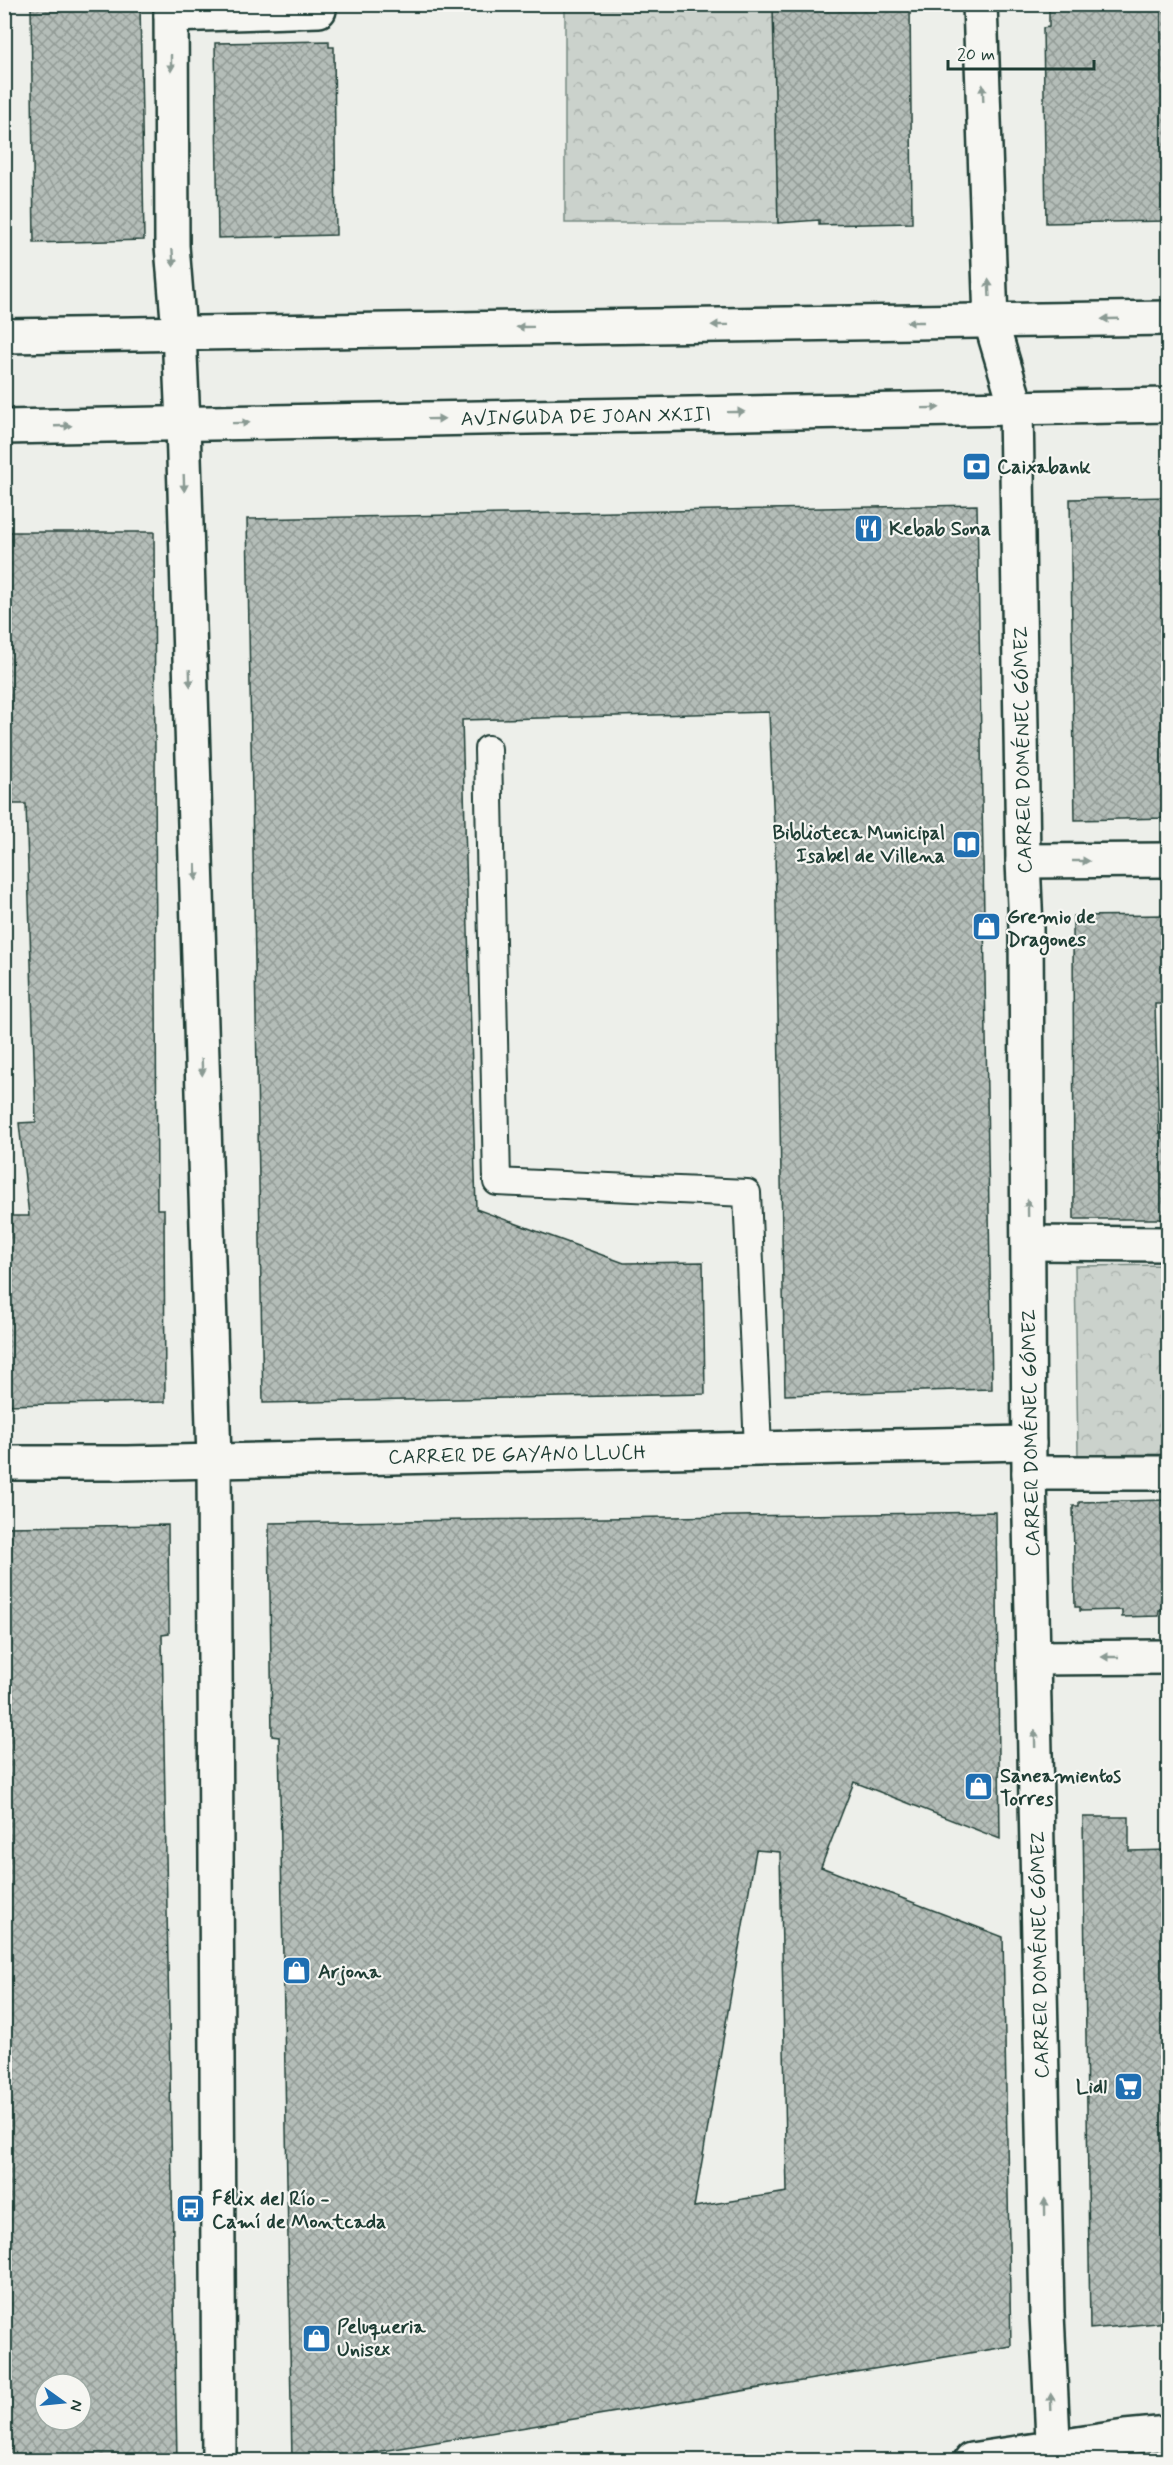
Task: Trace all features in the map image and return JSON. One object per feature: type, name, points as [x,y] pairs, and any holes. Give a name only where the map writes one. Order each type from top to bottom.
[{"type":"street","name":"CARRER DOMÉNEC GÓMEZ","points":[[980,4],[991,322],[1016,406],[1026,928],[1029,1458],[1046,2290],[1053,2454]]},
{"type":"street","points":[[219,2460],[214,1460],[183,424],[172,246],[171,10],[319,10]]},
{"type":"street","points":[[4,336],[1168,318]]},
{"type":"street","name":"AVINGUDA DE JOAN XXIII","points":[[4,428],[1016,406],[1168,405]]},
{"type":"street","points":[[1023,861],[1168,860]]},
{"type":"street","points":[[1029,1243],[1168,1244]]},
{"type":"street","name":"CARRER DE GAYANO LLUCH","points":[[4,1462],[758,1449],[1029,1458],[1168,1473]]},
{"type":"street","points":[[1034,1658],[1168,1657]]},
{"type":"street","points":[[971,2460],[1053,2454],[1168,2433]]},
{"type":"lane","points":[[488,749],[496,1182],[747,1193],[758,1449]]},
{"type":"green space","points":[[565,5],[774,5],[778,223],[565,223]]},
{"type":"green space","points":[[1168,1265],[1168,1454],[1078,1455],[1075,1266]]},
{"type":"building","points":[[31,4],[140,4],[144,240],[34,243]]},
{"type":"building","points":[[781,4],[910,4],[912,223],[819,225],[819,220],[778,223],[773,7],[781,7]]},
{"type":"building","points":[[1168,7],[1168,221],[1046,223],[1043,28],[1049,27],[1049,9]]},
{"type":"building","points":[[329,41],[329,47],[334,47],[336,235],[218,238],[215,43]]},
{"type":"building","points":[[1168,497],[1168,818],[1075,820],[1070,499]]},
{"type":"building","points":[[977,505],[992,1389],[785,1395],[775,851],[769,712],[462,720],[476,1209],[624,1263],[703,1262],[705,1394],[263,1403],[247,519]]},
{"type":"building","points":[[4,532],[154,532],[157,1209],[164,1209],[165,1402],[4,1405],[4,1216],[29,1216],[19,1123],[36,1122],[26,804],[4,804]]},
{"type":"building","points":[[1168,915],[1168,1004],[1155,1004],[1159,1133],[1168,1133],[1168,1219],[1074,1219],[1073,916]]},
{"type":"building","points":[[1168,1500],[1168,1610],[1159,1610],[1159,1616],[1122,1617],[1122,1610],[1080,1611],[1080,1607],[1075,1607],[1073,1506],[1079,1506],[1079,1502]]},
{"type":"building","points":[[996,1512],[1000,1839],[854,1782],[821,1867],[1003,1937],[1011,2346],[329,2460],[292,2460],[279,1737],[272,1736],[269,1523]],"holes":[[[756,1850],[780,1852],[787,2192],[694,2207]]]},
{"type":"building","points":[[168,1525],[169,1634],[162,1635],[177,2460],[4,2460],[4,1527]]},
{"type":"building","name":"Lidl","points":[[1083,1817],[1129,1817],[1129,1851],[1168,1850],[1168,2322],[1090,2329]]},
{"type":"place","name":"Caixabank","points":[[976,466]]},
{"type":"place","name":"Kebab Sona","points":[[868,528]]},
{"type":"place","name":"Biblioteca Municipal Isabel de Villena","points":[[966,844]]},
{"type":"place","name":"Gremio de Dragones","points":[[986,927]]},
{"type":"place","name":"Saneamientos Torres","points":[[979,1787]]},
{"type":"place","name":"Arjona","points":[[297,1971]]},
{"type":"place","name":"Lidl","points":[[1128,2086]]},
{"type":"place","name":"Félix del Río - Camí de Montcada","points":[[191,2209]]},
{"type":"place","name":"Peluqueria Unisex","points":[[316,2338]]}]
